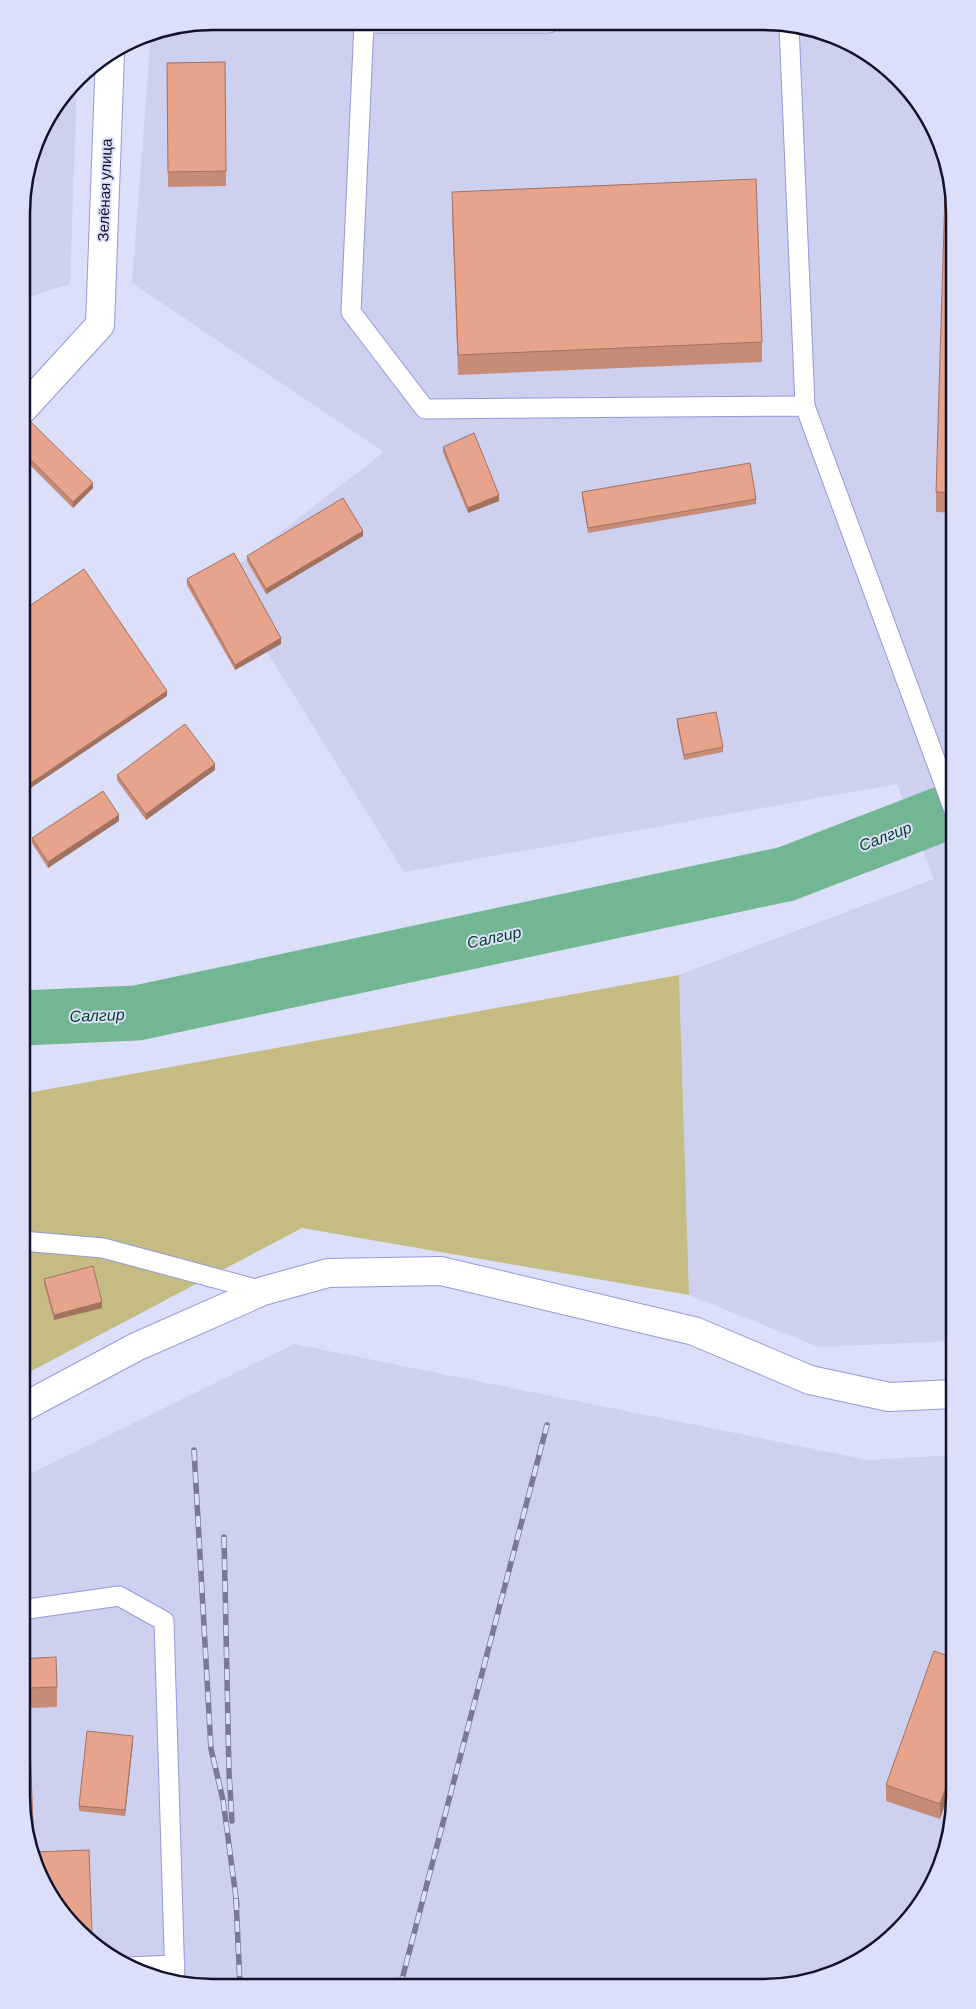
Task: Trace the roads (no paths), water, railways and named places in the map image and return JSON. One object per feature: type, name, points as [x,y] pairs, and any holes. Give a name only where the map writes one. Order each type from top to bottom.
[{"type":"street","name":"Зелёная улица","points":[[30,401],[100,326],[110,62]]},
{"type":"street","points":[[30,1404],[136,1347],[263,1291],[328,1273],[441,1271],[694,1331],[810,1380],[889,1397],[946,1394]]},
{"type":"lane","points":[[364,30],[351,312],[425,409],[805,406]]},
{"type":"lane","points":[[788,32],[805,406],[946,789]]},
{"type":"lane","points":[[30,1242],[103,1248],[263,1291]]},
{"type":"lane","points":[[30,1609],[119,1596],[164,1621],[175,1974]]},
{"type":"waterway","name":"Салгир","points":[[30,1018],[137,1013],[786,874],[946,812]]},
{"type":"railway","points":[[402,1979],[547,1425]]},
{"type":"railway","points":[[194,1450],[211,1749],[223,1800],[237,1905]]},
{"type":"railway","points":[[224,1537],[229,1772],[232,1821]]},
{"type":"railway","points":[[236,1899],[240,1979]]}]
